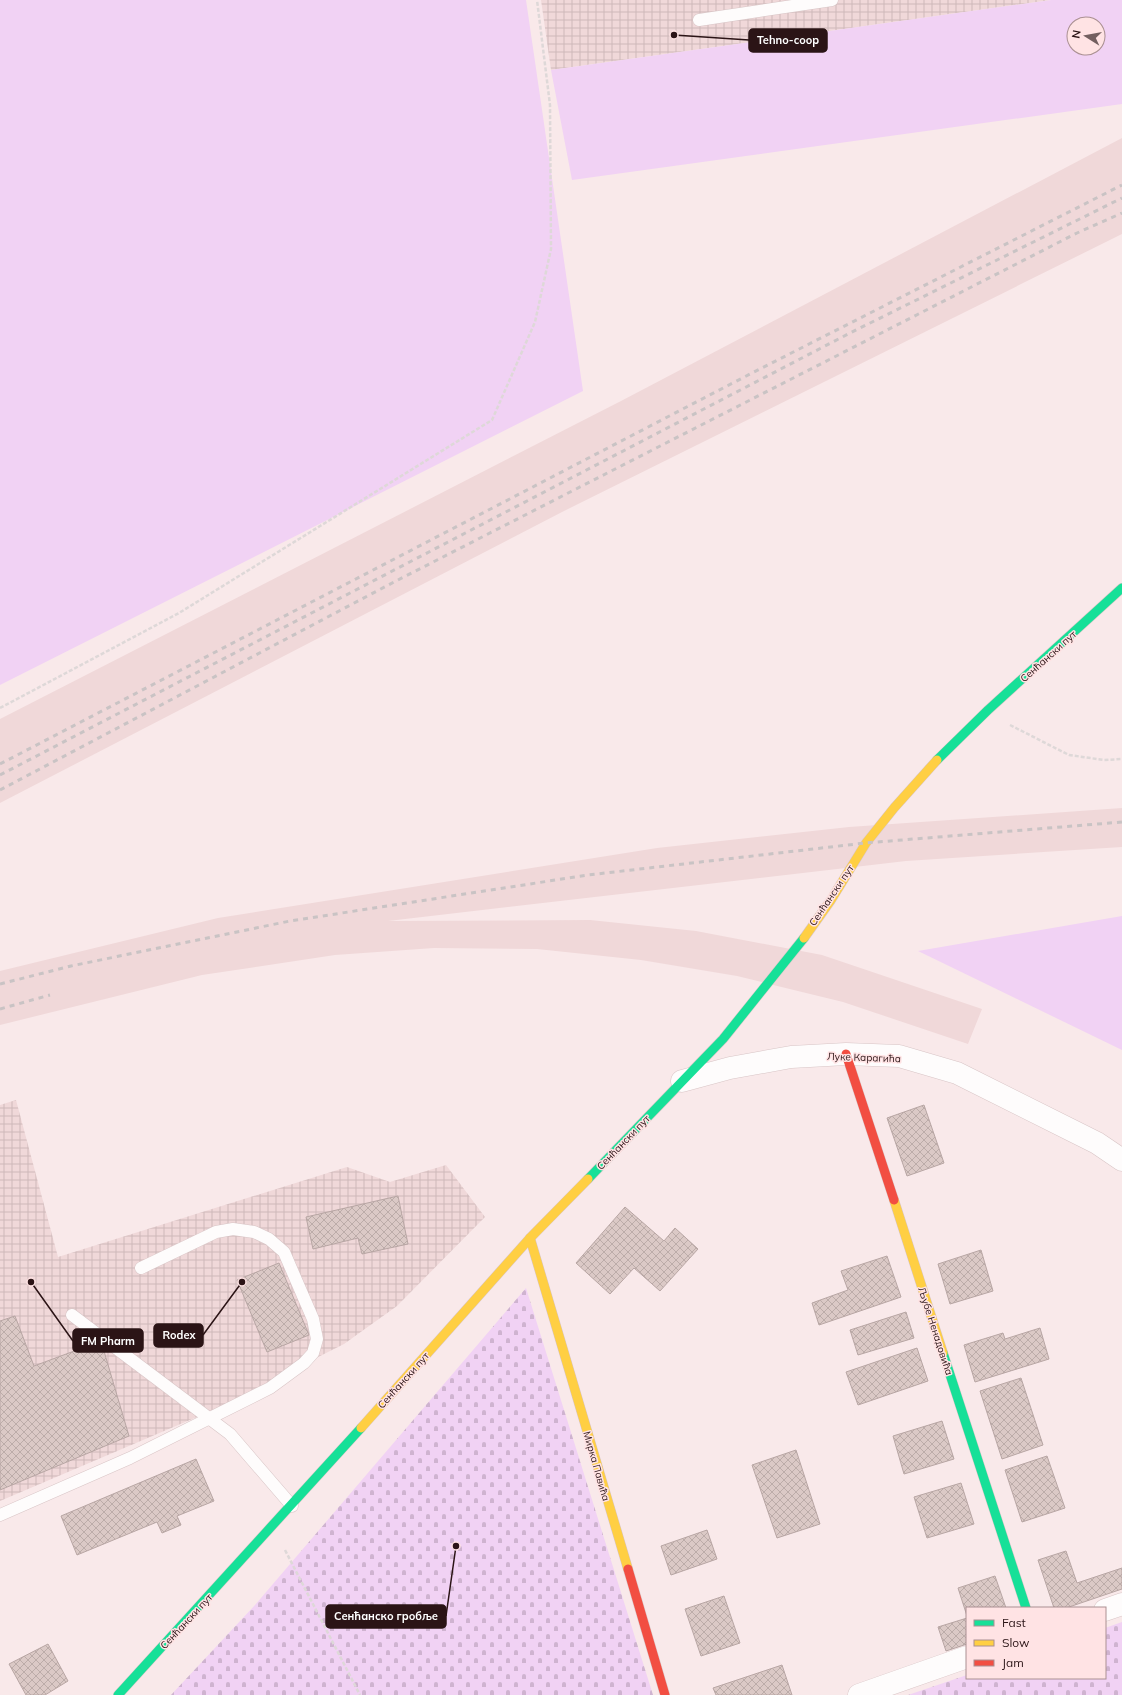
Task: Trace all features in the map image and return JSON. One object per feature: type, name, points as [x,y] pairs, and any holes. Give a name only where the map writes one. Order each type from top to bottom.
[{"type":"street","name":"Сенћански пут","points":[[118,1695],[292,1506],[530,1238],[682,1081],[750,1007],[831,899],[865,843],[923,775],[987,712],[1122,588]]},
{"type":"street","name":"Луке Карагића","points":[[682,1081],[730,1068],[791,1057],[846,1054],[899,1056],[957,1073],[1097,1143],[1122,1160]]},
{"type":"street","name":"Љубе Ненадовића","points":[[846,1054],[1026,1607]]},
{"type":"street","name":"Мирка Павића","points":[[530,1238],[665,1695]]},
{"type":"street","points":[[1106,1610],[1122,1604]]},
{"type":"street","points":[[859,1695],[966,1657]]},
{"type":"lane","points":[[699,20],[832,0]]},
{"type":"lane","points":[[0,1515],[130,1458],[270,1388],[304,1363],[313,1352],[316,1339],[313,1320],[284,1252],[269,1239],[254,1232],[233,1230],[216,1232],[141,1268]]},
{"type":"lane","points":[[72,1315],[211,1418],[230,1434],[292,1506]]},
{"type":"path","points":[[0,708],[179,613],[492,420],[535,322],[551,249],[550,105],[538,0]]},
{"type":"path","points":[[987,712],[1069,755],[1104,760],[1122,759]]},
{"type":"path","points":[[273,1526],[360,1695]]},
{"type":"shaded area","points":[[541,0],[1051,0],[551,70]]},
{"type":"shaded area","points":[[1122,138],[1122,234],[564,511],[0,803],[0,719],[621,401]]},
{"type":"shaded area","points":[[1122,808],[1122,847],[906,861],[388,921],[590,920],[696,931],[822,955],[982,1009],[968,1044],[843,1002],[737,976],[641,960],[537,949],[434,948],[335,955],[202,975],[0,1025],[0,971],[218,918],[657,848],[849,827]]},
{"type":"shaded area","points":[[16,1100],[58,1257],[347,1167],[390,1182],[446,1165],[485,1217],[397,1306],[344,1344],[211,1411],[0,1501],[0,1105]]},
{"type":"green space","points":[[0,0],[526,0],[583,391],[0,685]]},
{"type":"green space","points":[[1051,0],[1122,0],[1122,104],[572,180],[551,70]]},
{"type":"green space","points":[[1122,916],[1122,1050],[918,951]]},
{"type":"green space","points":[[526,1288],[653,1695],[171,1695],[255,1605]]},
{"type":"green space","points":[[1122,1622],[1122,1695],[908,1695],[966,1675],[966,1679],[1106,1679],[1106,1628]]},
{"type":"building","points":[[924,1105],[944,1163],[907,1176],[887,1118]]},
{"type":"building","points":[[398,1196],[408,1244],[362,1254],[358,1238],[313,1249],[306,1217]]},
{"type":"building","points":[[625,1207],[664,1241],[675,1228],[698,1249],[660,1291],[634,1268],[610,1294],[576,1263]]},
{"type":"building","points":[[981,1250],[993,1291],[950,1304],[938,1264]]},
{"type":"building","points":[[887,1256],[901,1297],[819,1325],[812,1303],[848,1290],[841,1271]]},
{"type":"building","points":[[279,1263],[309,1335],[267,1352],[237,1280]]},
{"type":"building","points":[[906,1312],[914,1338],[858,1355],[850,1330]]},
{"type":"building","points":[[15,1316],[34,1366],[101,1341],[129,1436],[0,1490],[0,1321]]},
{"type":"building","points":[[1040,1328],[1049,1359],[975,1382],[964,1345],[1003,1333],[1005,1339]]},
{"type":"building","points":[[917,1348],[928,1381],[858,1405],[846,1372]]},
{"type":"building","points":[[1021,1378],[1043,1445],[1002,1459],[980,1391]]},
{"type":"building","points":[[942,1421],[954,1459],[904,1474],[893,1436]]},
{"type":"building","points":[[796,1450],[820,1524],[777,1538],[752,1465]]},
{"type":"building","points":[[1047,1456],[1065,1508],[1022,1522],[1005,1470]]},
{"type":"building","points":[[196,1459],[214,1501],[177,1516],[181,1525],[162,1533],[157,1522],[77,1555],[61,1516]]},
{"type":"building","points":[[961,1483],[974,1524],[927,1538],[914,1497]]},
{"type":"building","points":[[707,1530],[717,1559],[671,1575],[661,1546]]},
{"type":"building","points":[[1066,1551],[1077,1583],[1122,1568],[1122,1589],[1069,1607],[1054,1607],[1038,1560]]},
{"type":"building","points":[[995,1576],[1006,1607],[966,1607],[966,1613],[958,1588]]},
{"type":"building","points":[[724,1596],[740,1643],[701,1656],[685,1609]]},
{"type":"building","points":[[966,1618],[966,1644],[946,1651],[938,1627]]},
{"type":"building","points":[[48,1644],[68,1681],[45,1695],[26,1695],[9,1664]]},
{"type":"building","points":[[782,1665],[792,1695],[716,1695],[713,1688]]},
{"type":"railway","points":[[0,764],[752,373],[1122,185]]},
{"type":"railway","points":[[0,775],[850,333],[1122,198]]},
{"type":"railway","points":[[0,790],[394,582],[1077,233],[1122,213]]},
{"type":"railway","points":[[0,984],[71,966],[290,921],[588,875],[865,843],[1122,822]]},
{"type":"railway","points":[[0,1009],[50,995]]},
{"type":"traffic: fast","points":[[937,760],[988,710],[1122,588]]},
{"type":"traffic: fast","points":[[588,1179],[723,1039],[804,938]]},
{"type":"traffic: fast","points":[[943,1353],[1026,1607]]},
{"type":"traffic: fast","points":[[118,1695],[361,1428]]},
{"type":"traffic: slow","points":[[804,938],[831,900],[866,843],[894,808],[937,760]]},
{"type":"traffic: slow","points":[[361,1428],[530,1238],[588,1179]]},
{"type":"traffic: slow","points":[[894,1200],[943,1353]]},
{"type":"traffic: slow","points":[[530,1238],[628,1569]]},
{"type":"traffic: jam","points":[[846,1054],[894,1200]]},
{"type":"traffic: jam","points":[[628,1569],[665,1695]]},
{"type":"place","name":"Tehno-coop","points":[[674,35]]},
{"type":"place","name":"FM Pharm","points":[[31,1282]]},
{"type":"place","name":"Rodex","points":[[242,1282]]},
{"type":"place","name":"Сенћанско гробље","points":[[456,1546]]}]
